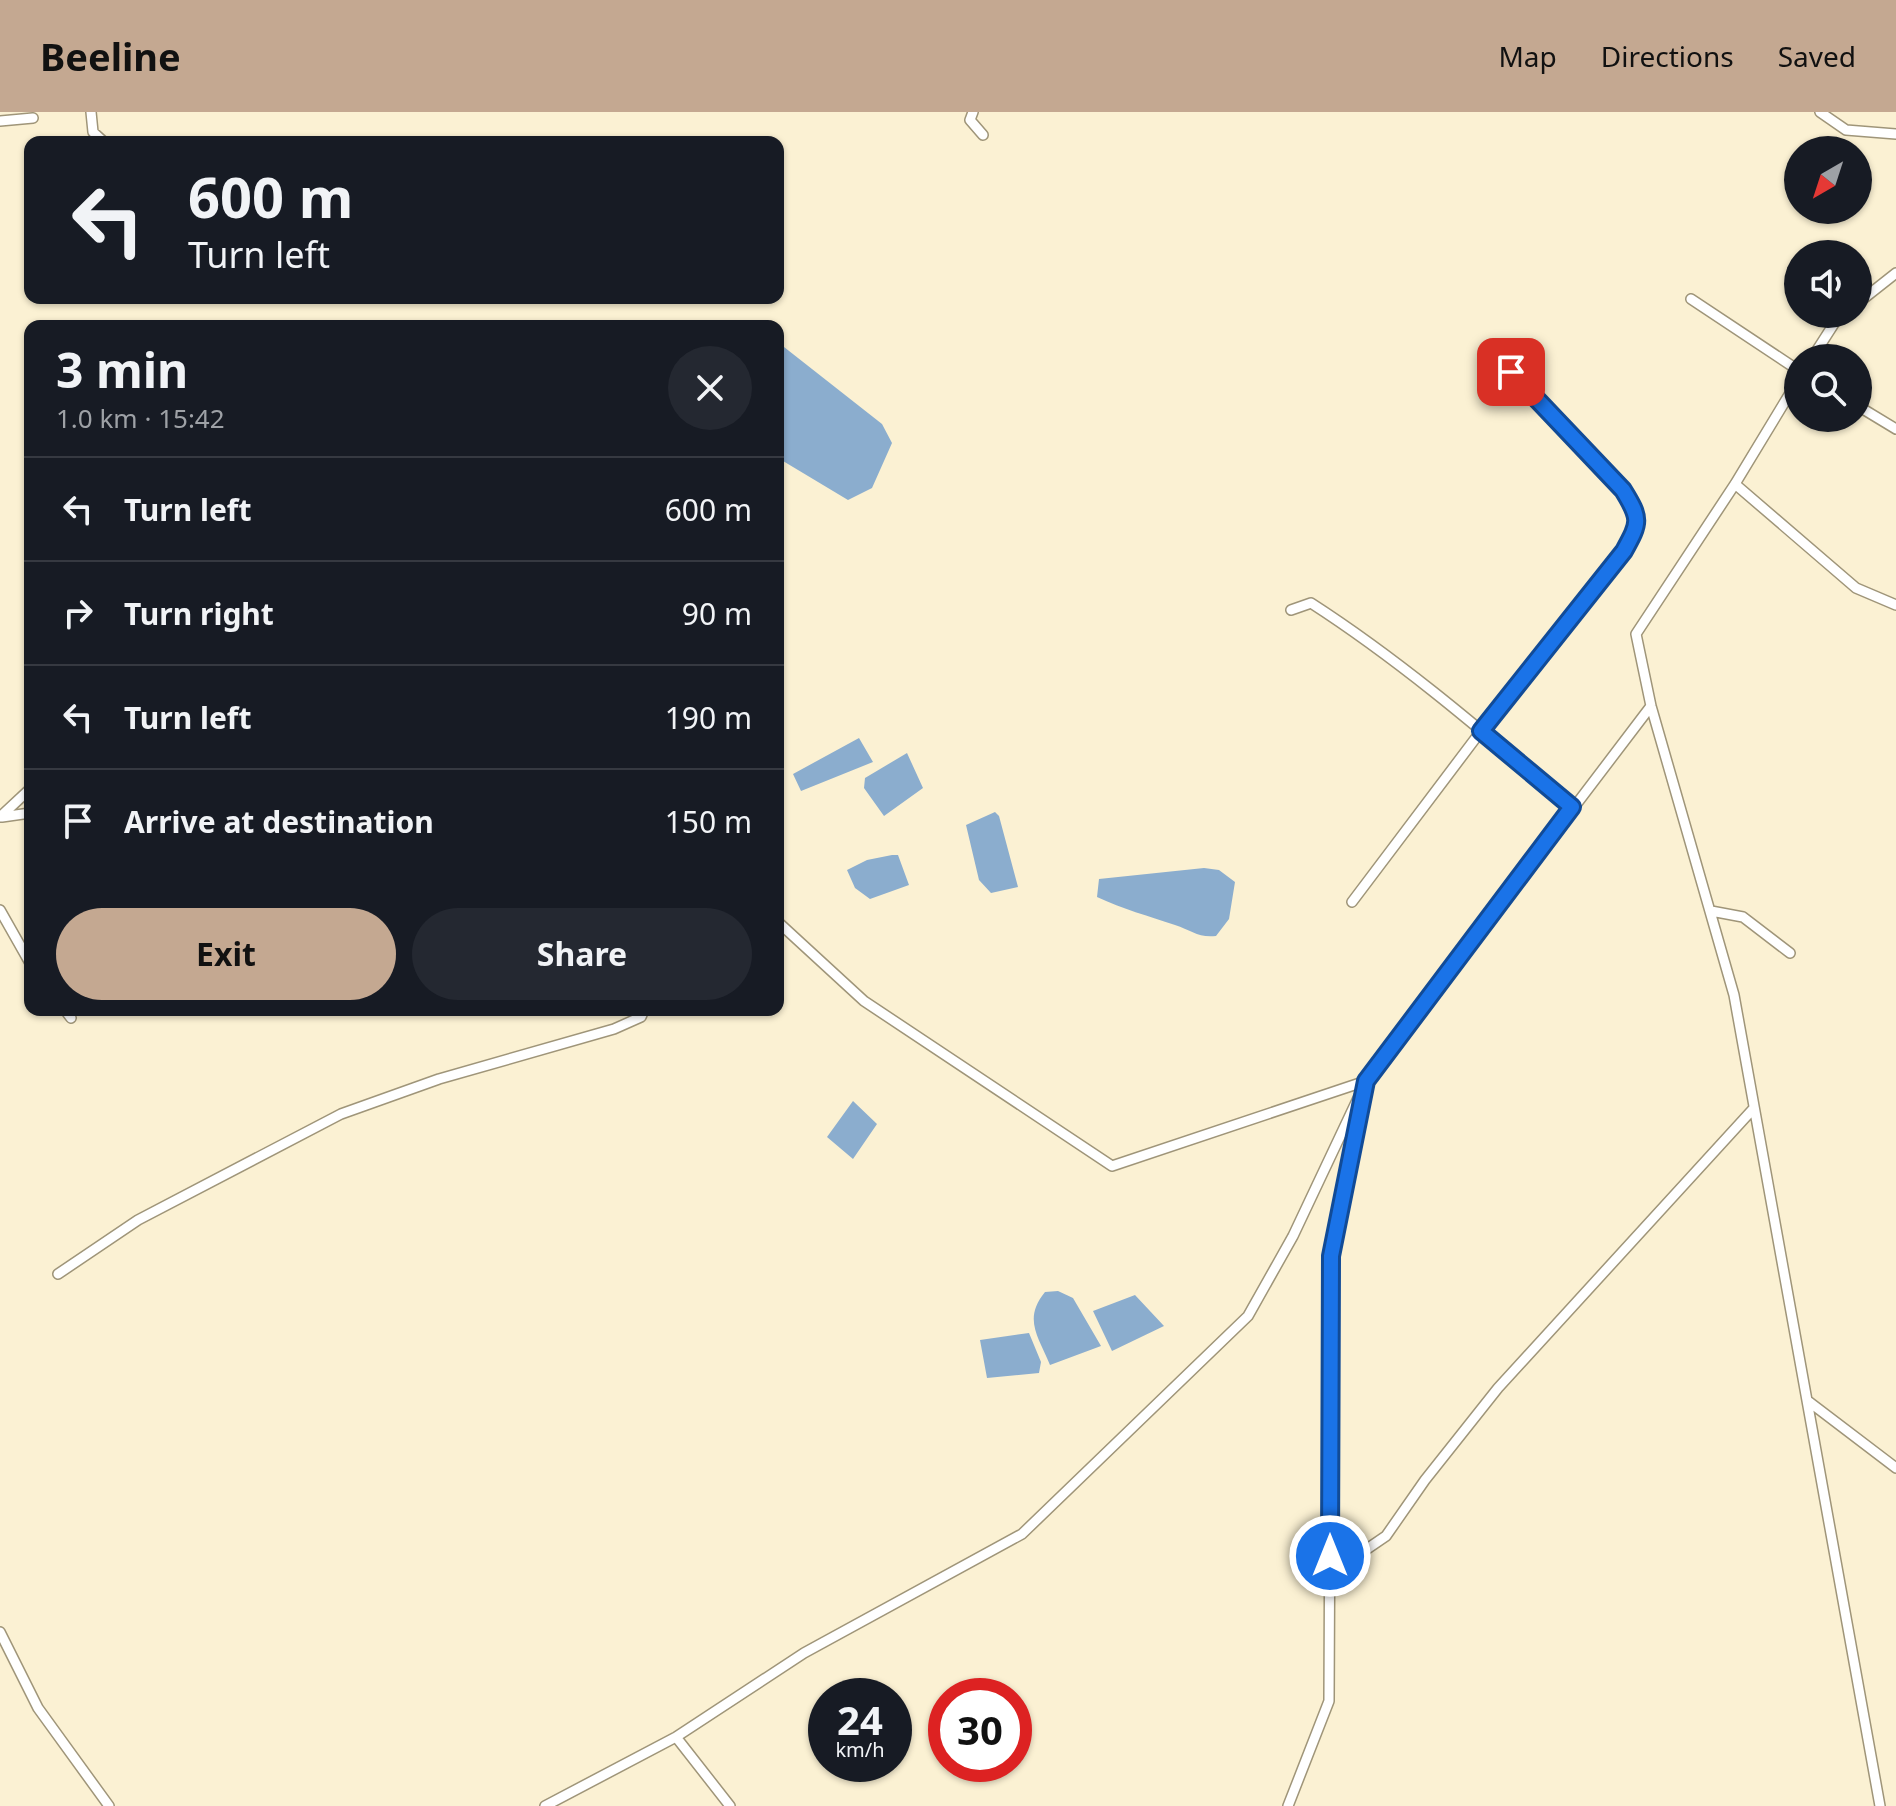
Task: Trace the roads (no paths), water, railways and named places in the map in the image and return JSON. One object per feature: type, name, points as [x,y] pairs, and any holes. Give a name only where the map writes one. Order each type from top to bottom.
[{"type":"street","points":[[91,112],[93,132],[97,136]]},
{"type":"street","points":[[973,112],[970,120],[983,135]]},
{"type":"street","points":[[1820,112],[1846,130],[1896,134]]},
{"type":"street","points":[[0,121],[33,118]]},
{"type":"street","points":[[1872,292],[1896,273]]},
{"type":"street","points":[[1691,299],[1784,361]]},
{"type":"street","points":[[1352,902],[1481,731],[1624,551],[1638,525],[1636,512],[1623,490],[1511,372]]},
{"type":"street","points":[[1784,403],[1636,634],[1651,706],[1734,995],[1880,1806]]},
{"type":"street","points":[[1872,414],[1896,429]]},
{"type":"street","points":[[1735,484],[1856,588],[1896,605]]},
{"type":"street","points":[[1291,610],[1311,603],[1349,628],[1572,807]]},
{"type":"street","points":[[545,1806],[676,1737],[804,1653],[1022,1534],[1248,1316],[1293,1236],[1366,1081],[1651,706]]},
{"type":"street","points":[[0,817],[24,795]]},
{"type":"street","points":[[0,817],[24,814]]},
{"type":"street","points":[[0,910],[24,952]]},
{"type":"street","points":[[1711,911],[1743,917],[1790,953]]},
{"type":"street","points":[[784,928],[864,1001],[1112,1166],[1366,1081]]},
{"type":"street","points":[[58,1274],[138,1220],[341,1114],[439,1079],[614,1029],[641,1016]]},
{"type":"street","points":[[1288,1806],[1329,1701],[1331,1256],[1366,1081]]},
{"type":"street","points":[[1330,1556],[1364,1551],[1386,1536],[1425,1480],[1498,1388],[1754,1108]]},
{"type":"street","points":[[1808,1401],[1896,1468]]},
{"type":"street","points":[[0,1632],[38,1708],[109,1806]]},
{"type":"street","points":[[676,1737],[730,1806]]},
{"type":"water","points":[[784,347],[882,424],[892,443],[872,488],[848,500],[784,462]]},
{"type":"water","points":[[859,738],[873,762],[801,791],[793,774]]},
{"type":"water","points":[[907,753],[923,788],[884,816],[864,788],[865,778]]},
{"type":"water","points":[[995,812],[999,816],[1018,887],[991,893],[979,880],[966,825]]},
{"type":"water","points":[[898,855],[909,885],[870,899],[855,888],[847,870],[867,860]]},
{"type":"water","points":[[1204,868],[1219,870],[1235,882],[1229,919],[1216,936],[1199,935],[1097,897],[1099,879]]},
{"type":"water","points":[[853,1101],[877,1124],[853,1159],[827,1137]]},
{"type":"water","points":[[1058,1291],[1073,1298],[1101,1346],[1050,1365],[1037,1336],[1034,1319],[1038,1302],[1045,1292]]},
{"type":"water","points":[[1135,1295],[1164,1326],[1112,1351],[1093,1311]]},
{"type":"water","points":[[1029,1333],[1041,1362],[1039,1373],[987,1378],[980,1340]]}]
